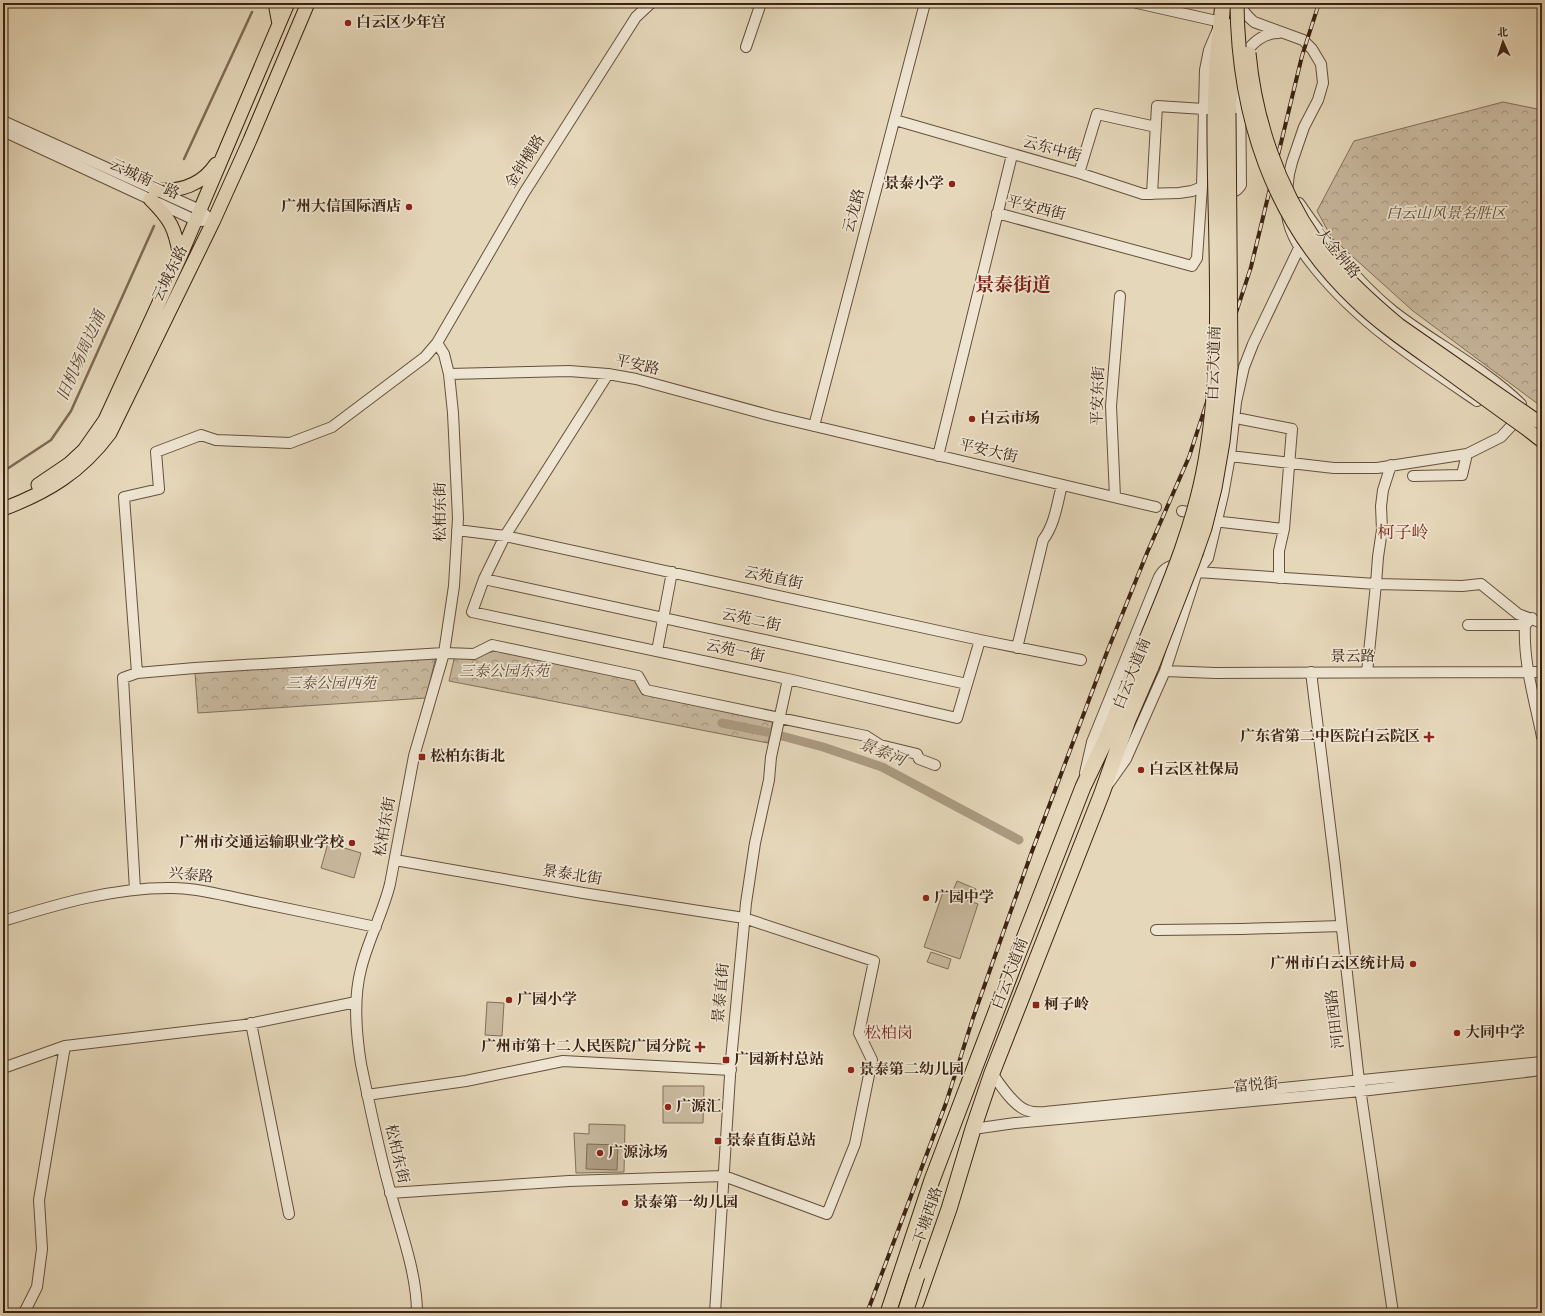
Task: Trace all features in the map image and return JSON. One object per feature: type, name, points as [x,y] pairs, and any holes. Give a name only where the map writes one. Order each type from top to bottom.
[{"type":"highway","name":"白云大道南","points":[[912,1313],[949,1209],[973,1129],[992,1073],[1102,792],[1126,726],[1151,666],[1174,573],[1192,522],[1205,467],[1212,419],[1217,355],[1215,112],[1223,3]]},
{"type":"highway","name":"白云大道南","points":[[1215,112],[1232,51],[1239,3]]},
{"type":"highway","name":"白云大道南","points":[[888,1313],[928,1194],[1083,787],[1106,739],[1151,666]]},
{"type":"highway","name":"下塘西路","points":[[905,1313],[913,1275],[945,1172],[957,1118]]},
{"type":"highway","name":"下塘西路","points":[[896,1313],[973,1129]]},
{"type":"main road","points":[[276,3],[279,24]]},
{"type":"main road","name":"云城东路","points":[[3,500],[35,487],[53,476],[84,450],[96,435],[105,420],[180,257],[288,3]]},
{"type":"main road","name":"云城东路","points":[[3,509],[44,492],[66,479],[89,459],[110,433],[119,418],[214,222],[308,3]]},
{"type":"main road","name":"大金钟路","points":[[1239,3],[1238,33],[1242,71],[1246,102],[1255,134],[1265,165],[1277,193],[1308,247],[1340,285],[1372,316],[1399,337],[1536,425]]},
{"type":"main road","name":"大金钟路","points":[[1246,3],[1246,26],[1250,64],[1254,89],[1265,134],[1286,189],[1316,241],[1368,299],[1400,325],[1536,425],[1542,441]]},
{"type":"main road","points":[[180,257],[175,232],[153,195],[190,185],[213,168],[224,152]]},
{"type":"main road","points":[[217,168],[221,177],[224,179],[235,175]]},
{"type":"street","name":"金钟横路","points":[[138,673],[124,497],[159,489],[156,452],[201,435],[216,440],[290,443],[332,427],[425,357],[437,343],[568,122],[636,17],[651,3]]},
{"type":"street","points":[[746,47],[761,3]]},
{"type":"street","name":"云龙路","points":[[814,426],[925,3]]},
{"type":"street","points":[[1137,3],[1221,22]]},
{"type":"street","points":[[1239,3],[1254,22],[1302,40],[1312,49],[1321,64],[1323,83],[1318,100],[1304,128],[1288,174],[1285,206],[1288,225],[1299,248],[1324,280],[1348,305],[1413,357],[1505,420],[1514,423],[1536,425]]},
{"type":"street","points":[[1152,194],[1157,106],[1215,112],[1202,187],[1209,194],[1223,194],[1232,193],[1241,185],[1239,3]]},
{"type":"street","points":[[1239,59],[1254,42],[1263,36],[1281,32]]},
{"type":"street","points":[[1079,173],[1096,114],[1156,127]]},
{"type":"street","name":"云东中街","points":[[895,120],[1012,155],[1079,173],[1143,194],[1179,193],[1192,191],[1202,187]]},
{"type":"street","name":"云城南一路","points":[[3,121],[100,166],[153,195]]},
{"type":"street","name":"云城南一路","points":[[3,131],[214,222]]},
{"type":"street","points":[[997,213],[1012,155]]},
{"type":"street","points":[[1288,174],[1290,185],[1298,202],[1315,227],[1352,273],[1372,294],[1394,312],[1500,386],[1520,402],[1536,425]]},
{"type":"street","name":"平安西街","points":[[938,456],[997,213],[1192,266],[1197,258],[1202,187]]},
{"type":"street","points":[[1151,666],[1198,572],[1208,558],[1220,520],[1230,456],[1236,402],[1244,367],[1253,344],[1299,248]]},
{"type":"street","name":"平安东街","points":[[1115,497],[1111,406],[1120,296]]},
{"type":"street","name":"松柏东街","points":[[417,1313],[416,1291],[390,1193],[367,1095],[358,1044],[356,1002],[361,969],[386,900],[414,756],[444,653],[452,602],[457,530],[454,427],[449,374],[444,354],[437,343]]},
{"type":"street","name":"平安路","points":[[449,374],[569,371],[608,374],[636,379],[814,426]]},
{"type":"street","points":[[484,578],[505,536],[608,374]]},
{"type":"street","points":[[1241,419],[1292,429],[1288,462],[1284,530],[1279,551],[1279,578]]},
{"type":"street","points":[[1230,456],[1334,468],[1377,468],[1467,454],[1500,437],[1514,423]]},
{"type":"street","name":"平安大街","points":[[814,426],[1156,507]]},
{"type":"street","points":[[1413,476],[1462,475],[1467,454]]},
{"type":"street","points":[[1367,672],[1382,530],[1383,490],[1391,466]]},
{"type":"street","points":[[1017,648],[1043,540],[1051,527],[1062,485]]},
{"type":"street","points":[[1182,511],[1220,520],[1284,530]]},
{"type":"street","name":"云苑直街","points":[[457,530],[505,536],[1017,648],[1081,660]]},
{"type":"street","points":[[1083,787],[1092,742],[1161,572],[1171,565],[1180,564],[1198,572],[1376,584],[1462,586],[1481,584],[1529,622]]},
{"type":"street","points":[[656,651],[672,572]]},
{"type":"street","name":"云苑一街","points":[[484,578],[472,612],[788,679],[957,718],[967,684]]},
{"type":"street","name":"云苑二街","points":[[484,578],[967,684]]},
{"type":"street","points":[[1529,622],[1524,638],[1529,673],[1542,737]]},
{"type":"street","points":[[1468,625],[1529,622],[1542,623]]},
{"type":"street","points":[[967,684],[980,640]]},
{"type":"street","points":[[135,890],[123,678],[138,673],[195,668],[444,653],[474,654],[492,645],[638,676],[646,690],[866,736],[880,745],[917,754],[918,759],[935,765]]},
{"type":"street","name":"景云路","points":[[1151,666],[1215,673],[1542,672]]},
{"type":"street","name":"河田西路","points":[[1311,672],[1360,1086],[1393,1313]]},
{"type":"street","name":"景泰直街","points":[[715,1313],[731,1070],[744,918],[753,857],[769,780],[771,758],[788,679]]},
{"type":"street","name":"景泰北街","points":[[395,860],[522,883],[744,918],[874,961],[859,1033],[872,1060],[855,1144],[827,1214],[724,1176]]},
{"type":"street","name":"兴泰路","points":[[3,921],[78,900],[135,890],[174,888],[205,892],[376,927]]},
{"type":"street","points":[[1156,930],[1341,926]]},
{"type":"street","points":[[3,1068],[65,1046],[179,1034],[244,1025],[356,1002]]},
{"type":"street","points":[[251,1023],[289,1214]]},
{"type":"street","points":[[25,1311],[37,1287],[42,1249],[39,1200],[65,1046]]},
{"type":"street","points":[[367,1095],[466,1081],[563,1061],[731,1070]]},
{"type":"street","name":"富悦街","points":[[1434,1078],[1542,1062]]},
{"type":"street","name":"富悦街","points":[[973,1129],[1015,1123],[1434,1078],[1542,1070]]},
{"type":"street","name":"富悦街","points":[[992,1073],[1005,1091],[1022,1108],[1029,1111],[1045,1112],[1360,1086]]},
{"type":"street","points":[[390,1193],[569,1181],[724,1176]]},
{"type":"green space","name":"白云山风景名胜区","points":[[1503,102],[1542,110],[1542,407],[1413,311],[1332,238],[1317,211],[1354,141]]},
{"type":"green space","name":"三泰公园东苑","points":[[500,650],[633,680],[646,691],[773,720],[768,743],[449,681],[455,655],[474,656]]},
{"type":"green space","name":"三泰公园西苑","points":[[436,656],[426,698],[198,713],[195,673]]},
{"type":"green space","points":[[328,843],[361,853],[354,878],[321,868]]},
{"type":"green space","points":[[957,881],[976,889],[972,899],[953,891]]},
{"type":"green space","points":[[943,892],[978,904],[960,959],[924,947]]},
{"type":"green space","points":[[931,952],[951,959],[948,969],[927,962]]},
{"type":"green space","points":[[487,1002],[504,1003],[502,1036],[485,1035]]},
{"type":"green space","points":[[663,1086],[704,1086],[703,1123],[663,1123]]},
{"type":"green space","name":"广源泳场","points":[[589,1124],[625,1125],[624,1172],[576,1173],[574,1133],[589,1134]]},
{"type":"shaded area","points":[[587,1144],[618,1145],[617,1170],[586,1169]]},
{"type":"waterway","name":"旧机场周边涌","points":[[184,159],[252,12]]},
{"type":"waterway","name":"旧机场周边涌","points":[[3,474],[7,469],[51,440],[71,411],[154,226]]},
{"type":"waterway","name":"景泰河","points":[[722,723],[767,732],[823,747],[882,767],[1019,840]]},
{"type":"railway","points":[[867,1313],[946,1103],[973,1018],[1031,854],[1107,652],[1147,553],[1189,457],[1251,267],[1302,56],[1319,3]]},
{"type":"place","name":"白云区少年宫","points":[[348,23]]},
{"type":"place","name":"景泰小学","points":[[952,184]]},
{"type":"place","name":"广州大信国际酒店","points":[[409,207]]},
{"type":"place","name":"白云市场","points":[[972,419]]},
{"type":"place","name":"广东省第二中医院白云院区","points":[[1429,737]]},
{"type":"place","name":"松柏东街北","points":[[422,757]]},
{"type":"place","name":"白云区社保局","points":[[1141,770]]},
{"type":"place","name":"广州市交通运输职业学校","points":[[352,843]]},
{"type":"place","name":"广园中学","points":[[926,898]]},
{"type":"place","name":"广州市白云区统计局","points":[[1413,964]]},
{"type":"place","name":"广园小学","points":[[509,1000]]},
{"type":"place","name":"柯子岭","points":[[1036,1005]]},
{"type":"place","name":"大同中学","points":[[1457,1033]]},
{"type":"place","name":"广州市第十二人民医院广园分院","points":[[700,1047]]},
{"type":"place","name":"广园新村总站","points":[[726,1060]]},
{"type":"place","name":"景泰第二幼儿园","points":[[851,1070]]},
{"type":"place","name":"广源汇","points":[[668,1107]]},
{"type":"place","name":"景泰直街总站","points":[[718,1141]]},
{"type":"place","name":"广源泳场","points":[[600,1153]]},
{"type":"place","name":"景泰第一幼儿园","points":[[625,1203]]},
{"type":"district","name":"景泰街道","points":[[1013,286]]},
{"type":"district","name":"柯子岭","points":[[1403,533]]},
{"type":"district","name":"松柏岗","points":[[889,1034]]}]
